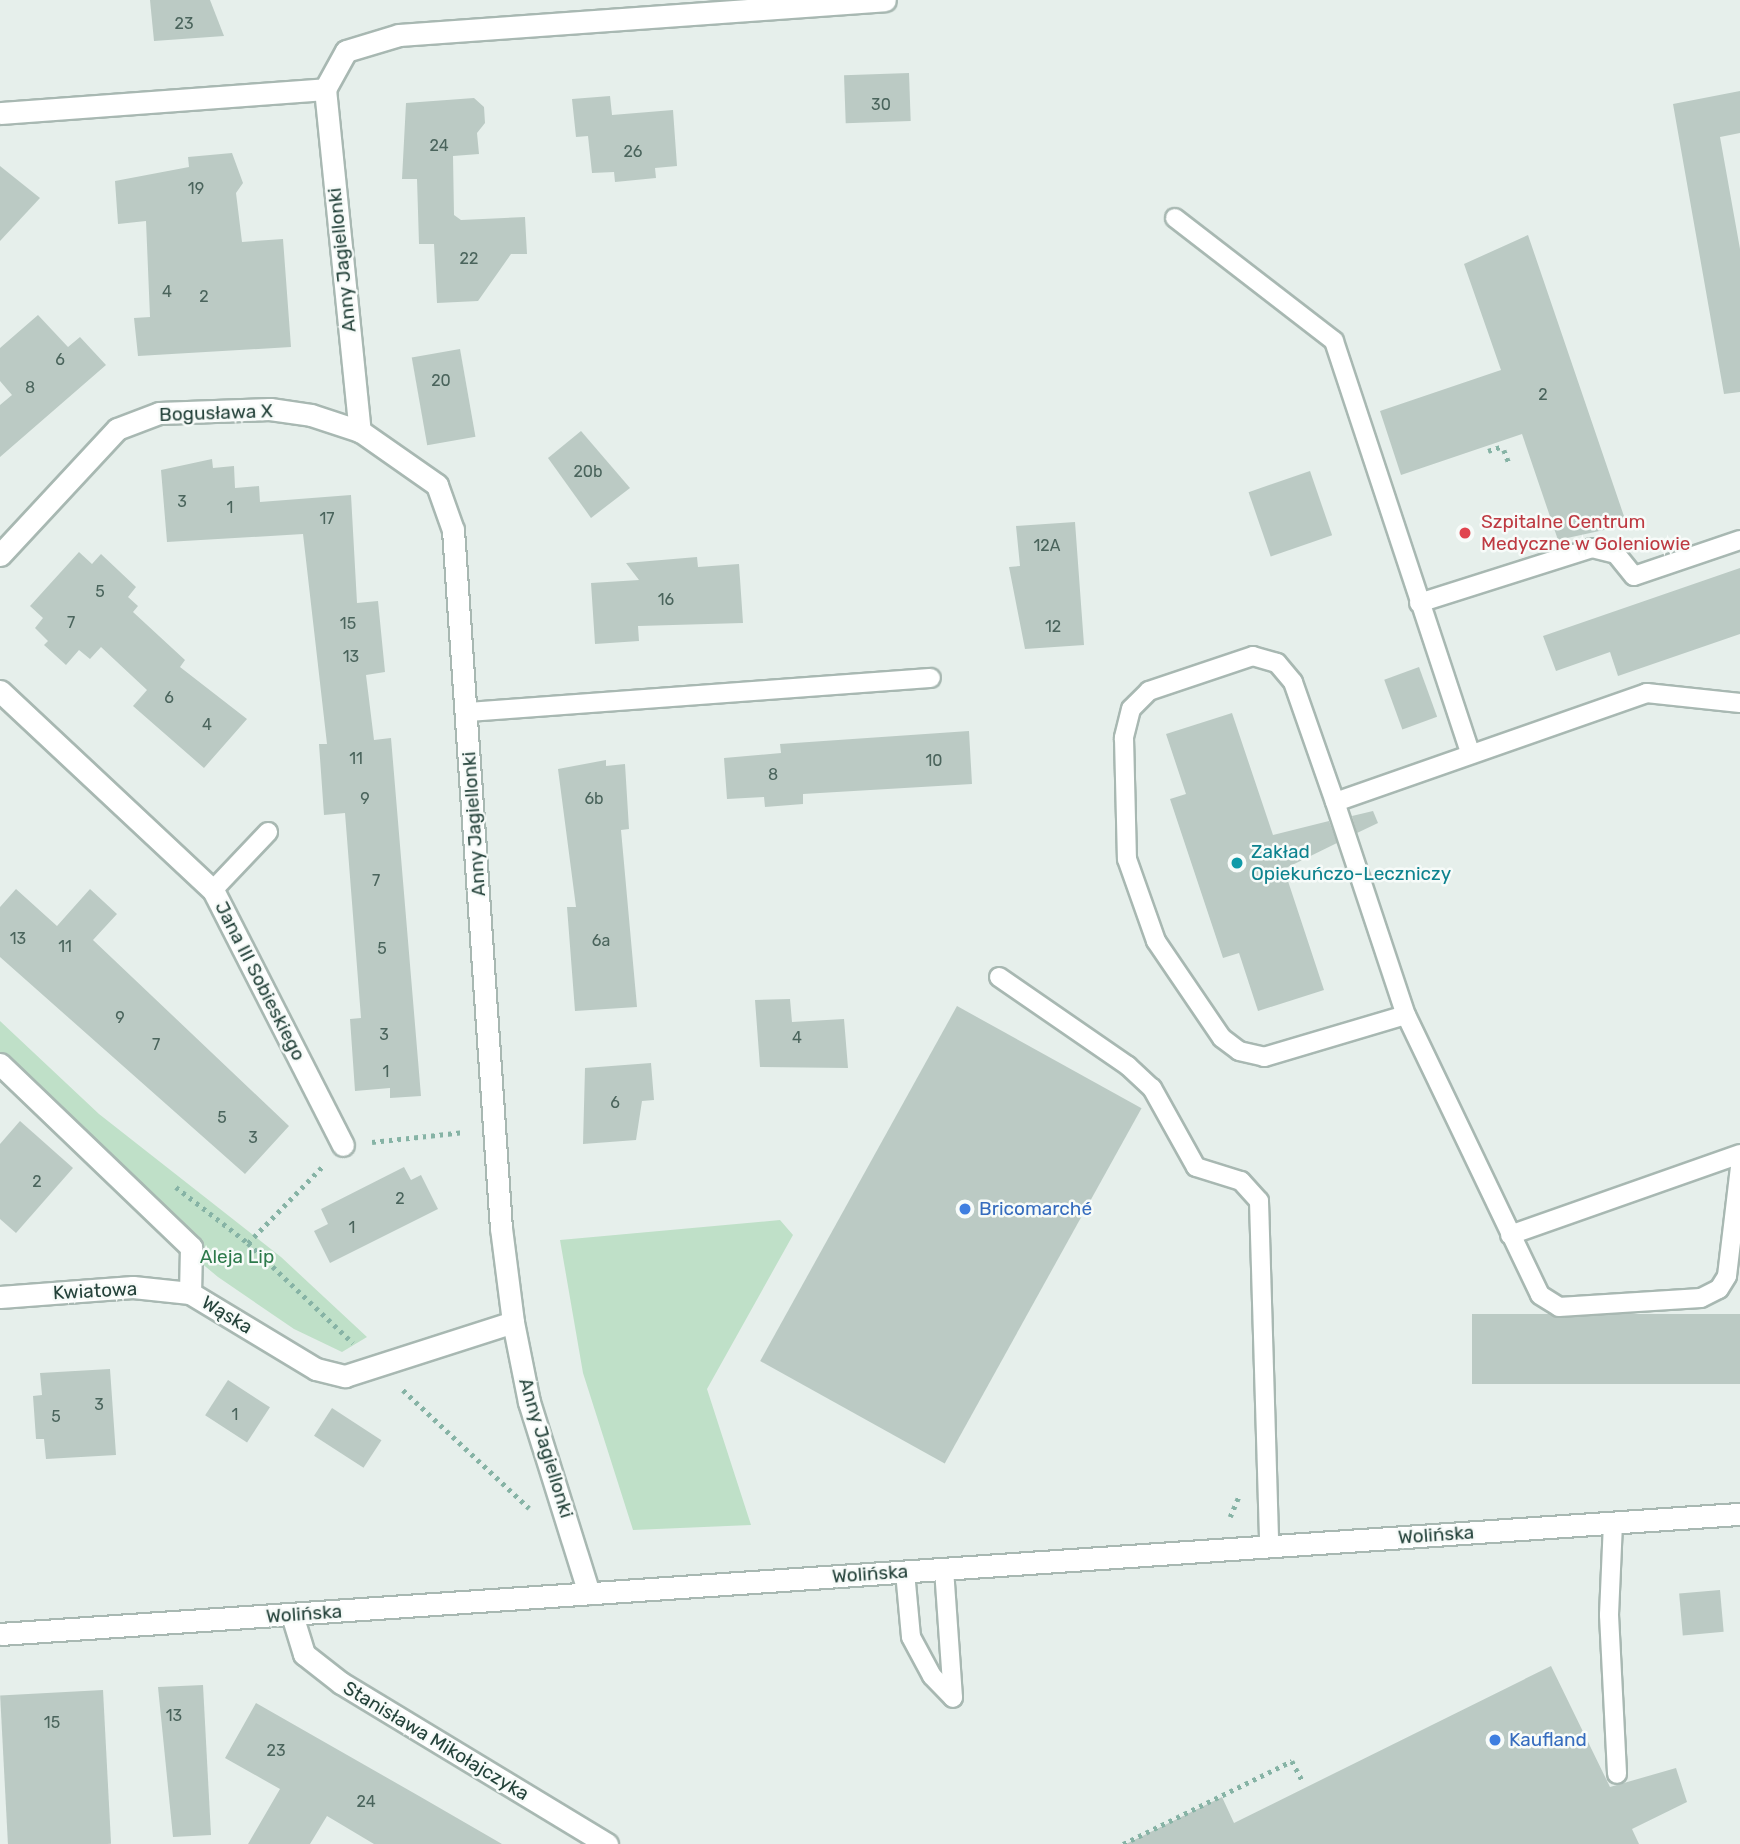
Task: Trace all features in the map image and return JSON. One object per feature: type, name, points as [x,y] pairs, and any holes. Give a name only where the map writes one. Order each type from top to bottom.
[{"type":"street","points":[[0,113],[325,89],[346,51],[368,40],[886,0]]},
{"type":"street","name":"Anny Jagiellonki","points":[[325,89],[360,431],[417,467],[450,508],[467,712],[500,1228],[513,1322],[529,1402],[589,1593]]},
{"type":"street","name":"Bogusława X","points":[[0,555],[96,449],[136,419],[270,409],[360,431]]},
{"type":"street","name":"Jana III Sobieskiego","points":[[0,691],[214,890],[343,1145]]},
{"type":"street","name":"Wąska","points":[[0,1064],[191,1247],[190,1293],[316,1369],[345,1376],[513,1322]]},
{"type":"street","name":"Kwiatowa","points":[[0,1297],[133,1287],[190,1293]]},
{"type":"street","name":"Wolińska","points":[[0,1634],[1740,1514]]},
{"type":"street","name":"Stanisława Mikołajczyka","points":[[292,1615],[304,1654],[341,1683],[607,1844]]},
{"type":"lane","points":[[1175,218],[1334,341],[1470,752]]},
{"type":"lane","points":[[1419,603],[1592,548],[1616,554],[1634,576],[1740,540]]},
{"type":"lane","points":[[1406,1015],[1264,1056],[1239,1051],[1222,1038],[1156,941],[1127,859],[1124,738],[1131,709],[1149,691],[1253,656],[1277,663],[1293,682],[1406,1015],[1540,1296],[1559,1307],[1701,1298],[1719,1289],[1727,1276],[1740,1167]]},
{"type":"lane","points":[[467,712],[931,678]]},
{"type":"lane","points":[[1335,802],[1470,752],[1647,693],[1740,703]]},
{"type":"lane","points":[[214,890],[268,832]]},
{"type":"lane","points":[[999,976],[1128,1066],[1152,1088],[1196,1167],[1241,1181],[1259,1201],[1269,1547]]},
{"type":"lane","points":[[1510,1235],[1740,1154]]},
{"type":"lane","points":[[1613,1523],[1608,1591],[1617,1774]]},
{"type":"lane","points":[[905,1572],[911,1637],[932,1676],[953,1698],[944,1569]]},
{"type":"path","points":[[1488,451],[1504,448],[1509,464]]},
{"type":"path","points":[[165,1178],[248,1243],[534,1514]]},
{"type":"path","points":[[1230,1517],[1241,1492]]},
{"type":"path","points":[[1122,1844],[1292,1760],[1303,1782]]},
{"type":"green space","name":"Aleja Lip","points":[[0,1021],[99,1114],[281,1257],[367,1337],[342,1352],[294,1329],[218,1277],[116,1192],[0,1082]]},
{"type":"green space","points":[[780,1220],[793,1235],[707,1389],[751,1525],[633,1530],[583,1373],[560,1240]]},
{"type":"building","points":[[150,0],[210,0],[224,36],[154,41]]},
{"type":"building","points":[[909,73],[911,121],[846,123],[844,75]]},
{"type":"building","points":[[1740,91],[1740,133],[1720,137],[1740,249],[1740,392],[1724,394],[1673,104]]},
{"type":"building","points":[[610,96],[612,115],[673,110],[677,166],[655,168],[656,178],[615,182],[614,172],[592,173],[588,136],[576,137],[572,99]]},
{"type":"building","points":[[474,98],[484,107],[485,123],[477,133],[479,154],[453,156],[454,215],[461,220],[525,217],[527,254],[511,254],[478,301],[437,303],[434,244],[419,244],[417,179],[402,179],[406,103]]},
{"type":"building","points":[[232,153],[243,183],[236,193],[242,242],[283,239],[291,347],[138,356],[134,318],[150,317],[146,221],[118,224],[115,181],[189,167],[188,157]]},
{"type":"building","points":[[0,166],[40,198],[0,241]]},
{"type":"building","points":[[1528,235],[1627,525],[1558,540],[1522,434],[1401,475],[1380,411],[1501,370],[1464,264]]},
{"type":"building","points":[[38,315],[68,347],[80,337],[106,365],[0,457],[0,405],[12,395],[0,381],[0,348]]},
{"type":"building","points":[[460,349],[475,437],[427,445],[412,358]]},
{"type":"building","points":[[581,431],[630,488],[591,518],[548,458]]},
{"type":"building","points":[[212,459],[213,468],[234,466],[235,488],[259,486],[260,502],[351,495],[357,603],[378,601],[385,672],[366,675],[374,740],[391,738],[421,1096],[390,1098],[390,1088],[355,1091],[350,1019],[361,1018],[345,813],[324,815],[319,744],[327,744],[303,534],[167,542],[161,470]]},
{"type":"building","points":[[1310,471],[1332,535],[1271,556],[1249,492]]},
{"type":"building","points":[[1075,522],[1084,645],[1025,649],[1009,567],[1020,566],[1016,526]]},
{"type":"building","points":[[79,552],[92,564],[101,554],[136,587],[128,597],[138,606],[133,612],[185,660],[180,667],[247,719],[204,768],[133,706],[147,690],[101,647],[90,659],[79,650],[66,665],[44,645],[48,641],[35,628],[43,618],[30,606]]},
{"type":"building","points":[[697,557],[698,567],[739,564],[743,623],[638,626],[639,641],[595,644],[591,583],[639,580],[626,563]]},
{"type":"building","points":[[1740,568],[1740,634],[1618,676],[1610,652],[1556,671],[1543,636]]},
{"type":"building","points":[[1419,667],[1437,717],[1402,729],[1384,680]]},
{"type":"building","name":"Zakład Opiekuńczo-Leczniczy","points":[[1232,713],[1273,835],[1329,821],[1337,843],[1284,869],[1324,990],[1258,1011],[1239,953],[1223,958],[1170,799],[1186,794],[1166,734]]},
{"type":"building","points":[[969,731],[972,784],[803,794],[803,804],[765,807],[764,797],[727,799],[724,758],[781,753],[780,744]]},
{"type":"building","points":[[606,760],[606,766],[625,764],[629,829],[621,830],[637,1007],[575,1011],[567,907],[576,907],[558,769]]},
{"type":"building","points":[[1373,811],[1378,823],[1357,833],[1352,816]]},
{"type":"building","points":[[16,889],[57,926],[90,889],[117,914],[93,940],[289,1126],[245,1174],[0,957],[0,907]]},
{"type":"building","points":[[790,999],[792,1022],[844,1019],[848,1068],[760,1067],[755,1000]]},
{"type":"building","name":"Bricomarché","points":[[957,1006],[1142,1108],[945,1463],[760,1361]]},
{"type":"building","points":[[651,1063],[654,1100],[642,1101],[636,1140],[583,1144],[585,1068]]},
{"type":"building","points":[[20,1121],[73,1168],[16,1233],[0,1219],[0,1144]]},
{"type":"building","points":[[404,1167],[411,1180],[421,1175],[438,1209],[330,1263],[314,1231],[328,1224],[321,1209]]},
{"type":"building","points":[[1472,1314],[1740,1314],[1740,1384],[1472,1384]]},
{"type":"building","points":[[110,1369],[116,1455],[46,1459],[44,1439],[36,1439],[33,1396],[42,1395],[40,1373]]},
{"type":"building","points":[[228,1380],[270,1407],[247,1442],[205,1415]]},
{"type":"building","points":[[332,1408],[381,1440],[364,1468],[314,1436]]},
{"type":"building","points":[[1720,1590],[1724,1632],[1683,1635],[1679,1594]]},
{"type":"building","name":"Kaufland","points":[[1551,1666],[1610,1787],[1676,1768],[1687,1802],[1632,1829],[1639,1844],[1126,1844],[1222,1797],[1234,1823]]},
{"type":"building","points":[[203,1685],[211,1835],[173,1837],[158,1687]]},
{"type":"building","points":[[103,1690],[111,1844],[8,1844],[0,1695]]},
{"type":"building","points":[[256,1703],[502,1844],[374,1844],[327,1816],[310,1844],[248,1844],[280,1789],[225,1758]]},
{"type":"place","name":"Szpitalne Centrum Medyczne w Goleniowie","points":[[1465,533]]},
{"type":"place","name":"Zakład Opiekuńczo-Leczniczy","points":[[1237,863]]},
{"type":"place","name":"Bricomarché","points":[[965,1209]]},
{"type":"place","name":"Kaufland","points":[[1495,1740]]}]
